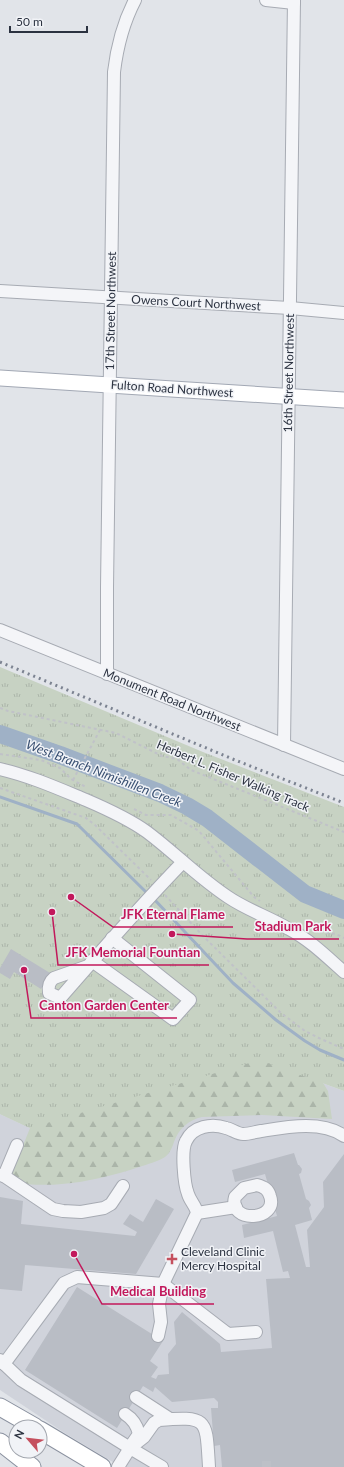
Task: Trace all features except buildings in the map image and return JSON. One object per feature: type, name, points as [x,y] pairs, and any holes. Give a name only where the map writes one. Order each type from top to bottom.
[{"type":"highway","points":[[0,1407],[20,1419]]},
{"type":"highway","points":[[48,1435],[102,1467]]},
{"type":"highway","points":[[0,1442],[32,1467]]},
{"type":"main road","name":"Fulton Road Northwest","points":[[0,378],[344,400]]},
{"type":"street","name":"17th Street Northwest","points":[[107,674],[114,72],[122,31],[135,0]]},
{"type":"street","points":[[266,0],[294,2]]},
{"type":"street","name":"16th Street Northwest","points":[[284,745],[294,2]]},
{"type":"street","name":"Owens Court Northwest","points":[[0,291],[290,308],[344,313]]},
{"type":"street","name":"Monument Road Northwest","points":[[0,630],[344,769]]},
{"type":"street","points":[[0,769],[50,785],[131,822],[147,832],[213,887],[231,899],[290,929],[302,937],[344,972]]},
{"type":"street","points":[[112,938],[190,1000],[173,1019],[90,964],[112,938],[142,905],[183,862]]},
{"type":"street","points":[[158,1336],[161,1322],[159,1304],[163,1284],[197,1213],[196,1208],[187,1192],[183,1157],[186,1141],[191,1134],[198,1129],[213,1125],[241,1134],[277,1128],[308,1126],[336,1131],[344,1136]]},
{"type":"street","points":[[17,1145],[2,1176],[53,1209],[81,1212],[104,1208],[111,1204],[123,1186]]},
{"type":"street","points":[[197,1213],[236,1207]]},
{"type":"street","points":[[162,1467],[21,1380],[2,1362],[64,1283],[78,1277],[163,1284],[228,1334],[256,1332]]},
{"type":"street","points":[[136,1397],[170,1419]]},
{"type":"street","points":[[123,1417],[132,1431],[130,1448]]},
{"type":"street","points":[[118,1467],[130,1448],[144,1437],[155,1422],[170,1419],[191,1418],[202,1423],[206,1433],[209,1467]]},
{"type":"path","name":"Herbert L. Fisher Walking Track","points":[[0,708],[8,712],[116,733],[162,756],[178,759],[191,770],[344,832]]},
{"type":"path","points":[[73,780],[100,730]]},
{"type":"path","points":[[0,754],[41,760],[60,768],[73,780],[91,789]]},
{"type":"path","points":[[0,788],[86,818],[95,825],[202,936],[281,1013],[310,1034],[344,1049]]},
{"type":"path","points":[[131,808],[146,815],[171,815],[199,831],[254,897],[265,904]]},
{"type":"path","points":[[308,928],[314,931],[336,934],[344,938]]},
{"type":"shaded area","name":"Cleveland Clinic Mercy Hospital","points":[[259,1060],[344,1091],[344,1467],[121,1467],[63,1432],[48,1422],[48,1419],[44,1419],[0,1390],[0,1114],[30,1128]]},
{"type":"green space","points":[[0,667],[203,752],[344,807],[344,1091],[259,1060],[30,1128],[0,1114]]},
{"type":"green space","points":[[0,1019],[171,1044],[314,1068],[328,1091],[332,1119],[262,1115],[202,1117],[185,1125],[176,1137],[168,1154],[162,1159],[152,1163],[91,1180],[72,1183],[42,1185],[8,1183],[30,1128],[0,1114]]},
{"type":"waterway","name":"West Branch Nimishillen Creek","points":[[0,734],[160,793],[187,806],[207,818],[305,894],[344,910]]},
{"type":"waterway","points":[[0,797],[77,824],[149,895]]},
{"type":"waterway","points":[[153,898],[233,983],[276,1020],[320,1050],[344,1060]]},
{"type":"tunnel","points":[[262,1467],[271,1467]]},
{"type":"railway","points":[[0,662],[235,760],[344,803]]},
{"type":"place","name":"JFK Eternal Flame","points":[[71,897]]},
{"type":"place","name":"JFK Memorial Fountian","points":[[52,912]]},
{"type":"place","name":"Stadium Park","points":[[172,934]]},
{"type":"place","name":"Canton Garden Center","points":[[24,970]]},
{"type":"place","name":"Medical Building","points":[[74,1254]]},
{"type":"place","name":"Cleveland Clinic Mercy Hospital","points":[[172,1259]]}]
